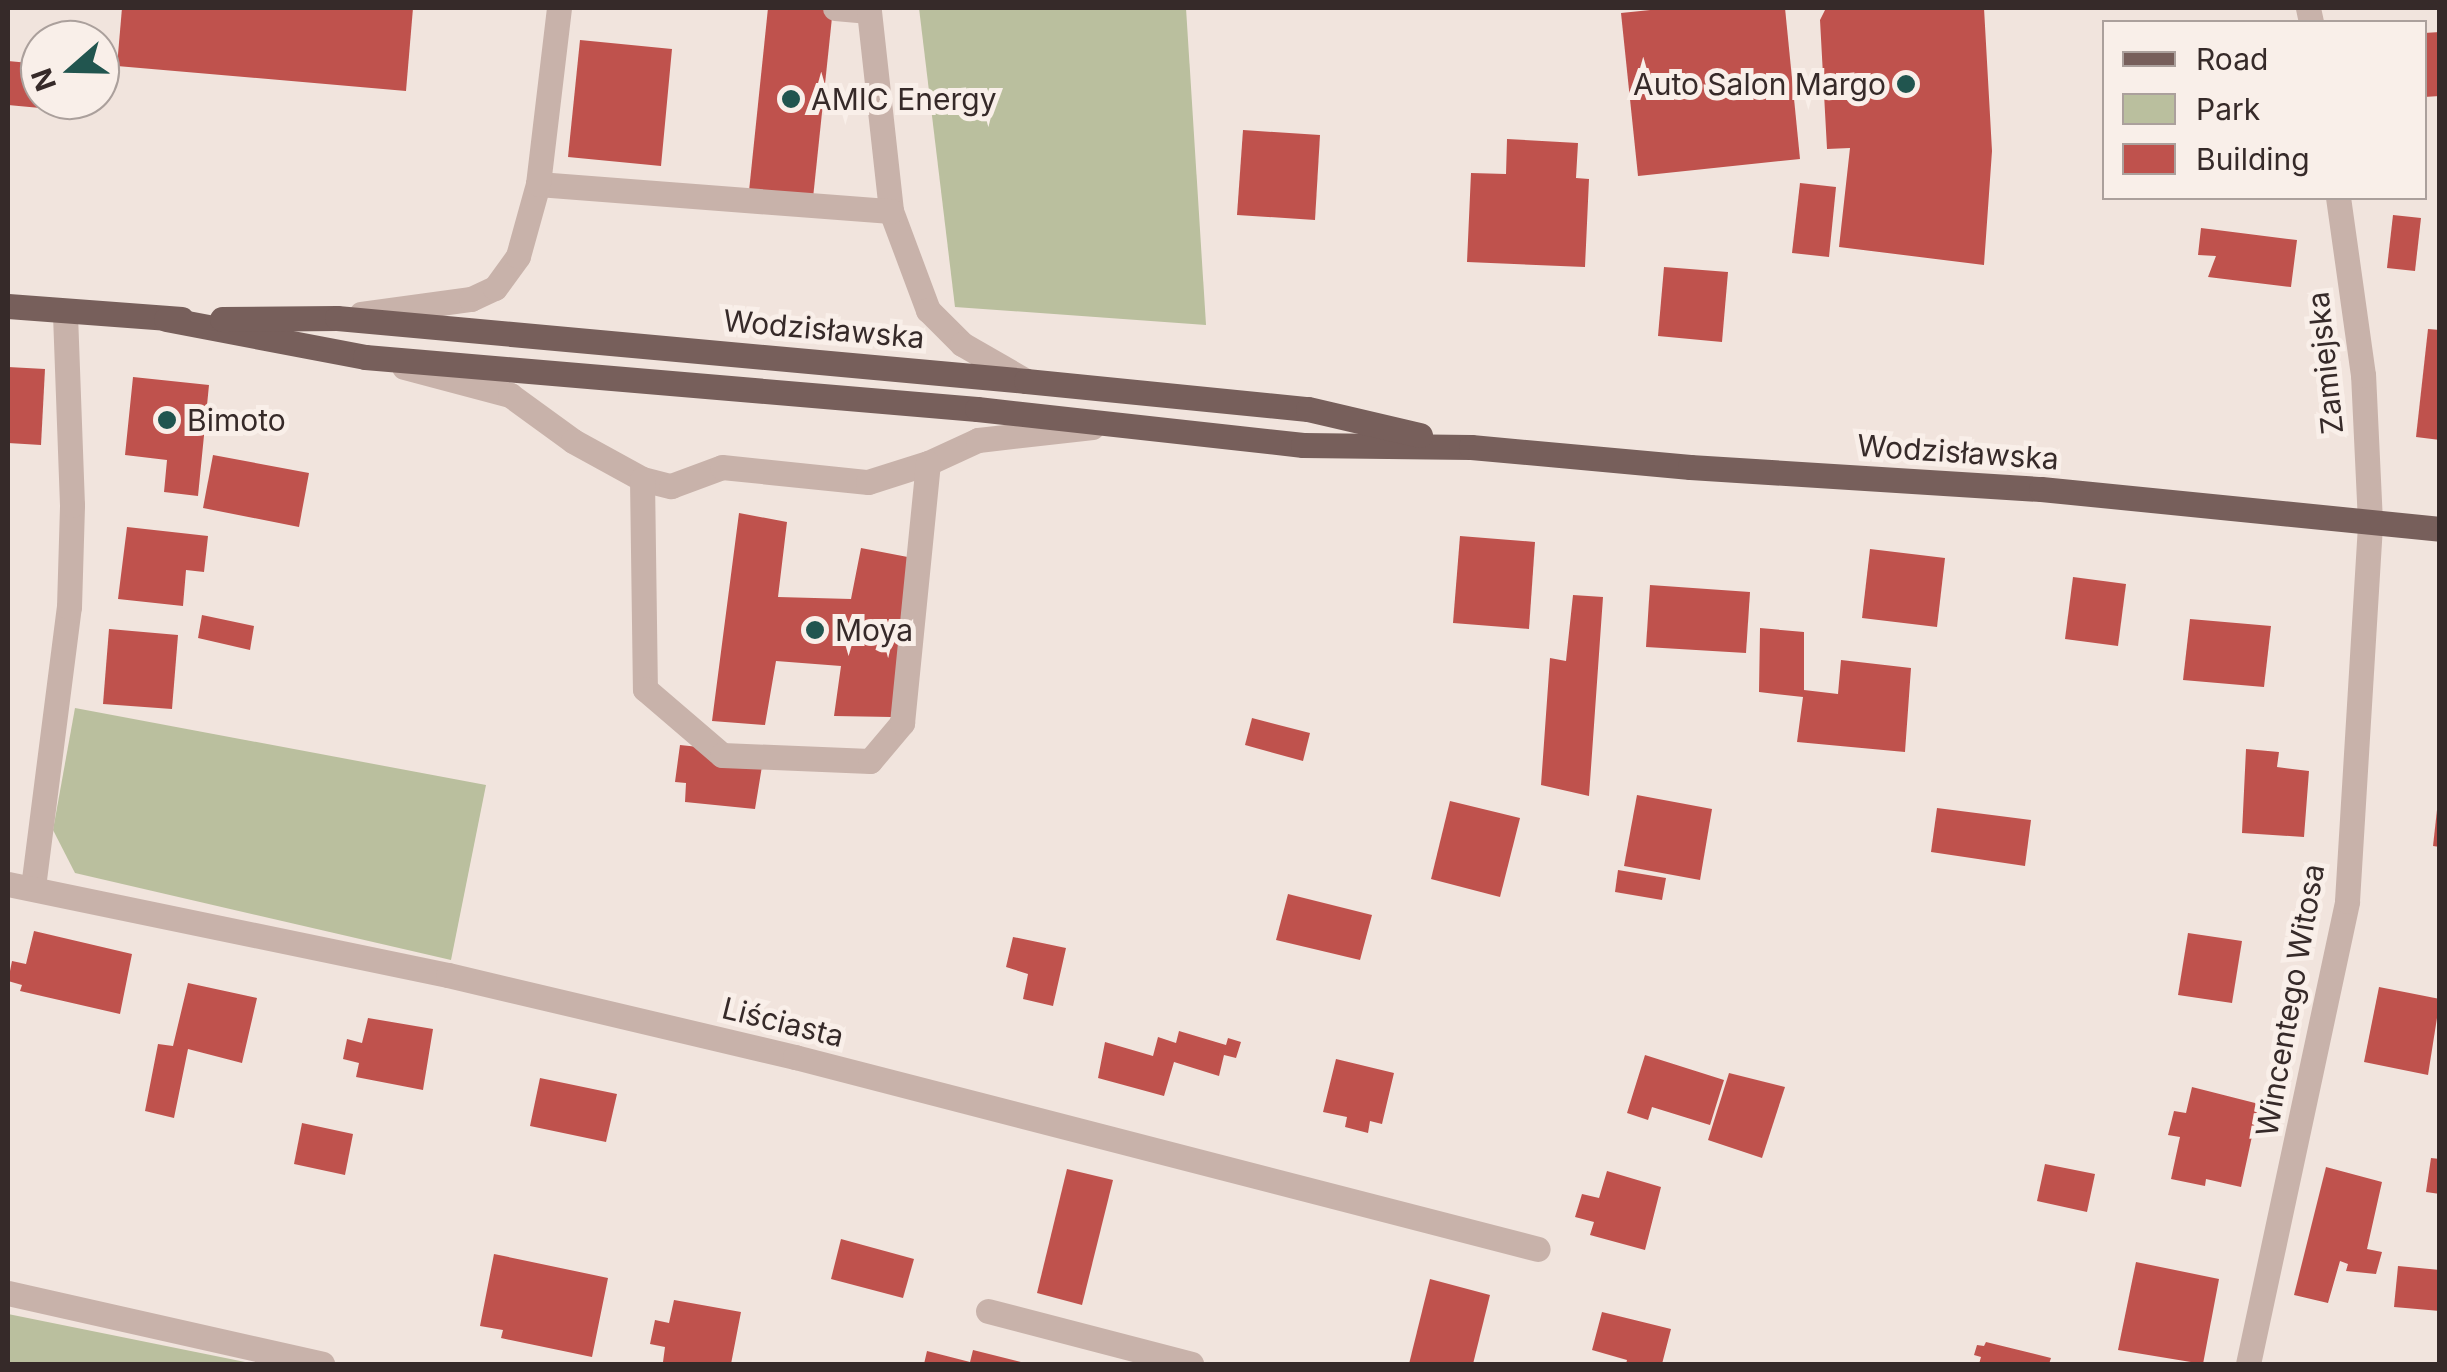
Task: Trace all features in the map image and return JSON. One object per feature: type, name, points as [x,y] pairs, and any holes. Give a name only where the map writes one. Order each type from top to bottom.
[{"type":"main road","name":"Wodzisławska","points":[[8,306],[166,319],[337,318],[1026,380],[1308,409],[1471,447]]},
{"type":"main road","name":"Wodzisławska","points":[[166,319],[365,358],[518,367],[1303,444],[1471,447],[2077,492],[2440,529]]},
{"type":"street","points":[[337,318],[487,293],[518,256],[538,184],[559,8]]},
{"type":"street","points":[[836,8],[868,11],[891,211],[934,319],[962,344],[1026,380]]},
{"type":"street","points":[[538,184],[891,211]]},
{"type":"street","name":"Zamiejska","points":[[2338,200],[2363,375],[2370,522]]},
{"type":"street","points":[[20,886],[69,606],[72,505],[65,312]]},
{"type":"street","points":[[365,358],[510,395],[573,440],[642,479],[670,486],[722,467],[868,482],[928,463],[978,440],[1122,424]]},
{"type":"street","points":[[642,479],[645,688],[722,755],[870,761],[902,724],[928,463]]},
{"type":"street","name":"Wincentego Witosa","points":[[2248,1364],[2346,901],[2370,522]]},
{"type":"street","name":"Liściasta","points":[[20,886],[448,975],[795,1057],[1538,1249]]},
{"type":"street","points":[[8,1293],[322,1364]]},
{"type":"street","points":[[988,1311],[1192,1364]]},
{"type":"green space","points":[[919,8],[1186,8],[1206,325],[955,307]]},
{"type":"green space","points":[[75,708],[486,785],[451,960],[75,873],[53,830]]},
{"type":"green space","points":[[8,1314],[255,1364],[8,1364]]},
{"type":"building","points":[[122,8],[413,8],[406,91],[120,66]]},
{"type":"building","name":"AMIC Energy","points":[[768,8],[833,8],[813,198],[749,191]]},
{"type":"building","points":[[1670,8],[1785,8],[1800,159],[1638,176],[1621,13]]},
{"type":"building","name":"Auto Salon Margo","points":[[1826,8],[1984,8],[1992,151],[1984,265],[1839,247],[1850,148],[1827,149],[1820,20]]},
{"type":"building","points":[[2440,32],[2440,96],[2427,97],[2427,33]]},
{"type":"building","points":[[580,40],[672,49],[661,166],[568,157]]},
{"type":"building","points":[[8,61],[20,62],[20,106],[8,105]]},
{"type":"building","points":[[1243,130],[1320,135],[1315,220],[1237,215]]},
{"type":"building","points":[[1507,139],[1578,143],[1576,178],[1589,179],[1585,267],[1467,262],[1471,173],[1506,174]]},
{"type":"building","points":[[1800,183],[1836,187],[1829,257],[1792,253]]},
{"type":"building","points":[[2393,215],[2421,218],[2415,271],[2387,268]]},
{"type":"building","points":[[2201,228],[2297,240],[2291,287],[2208,277],[2216,256],[2198,255]]},
{"type":"building","points":[[1664,267],[1728,272],[1722,342],[1658,336]]},
{"type":"building","points":[[2428,329],[2440,330],[2440,440],[2416,437]]},
{"type":"building","points":[[8,367],[45,369],[41,445],[8,443]]},
{"type":"building","name":"Bimoto","points":[[133,377],[209,385],[198,496],[164,492],[167,460],[125,455]]},
{"type":"building","points":[[213,455],[309,473],[299,527],[203,508]]},
{"type":"building","name":"Moya","points":[[739,513],[787,522],[778,597],[851,599],[861,548],[918,559],[891,717],[834,716],[841,666],[776,661],[765,725],[712,721]]},
{"type":"building","points":[[127,527],[208,536],[204,572],[186,570],[183,606],[118,599]]},
{"type":"building","points":[[1460,536],[1535,542],[1529,629],[1453,623]]},
{"type":"building","points":[[1870,549],[1945,558],[1937,627],[1862,618]]},
{"type":"building","points":[[2073,577],[2126,584],[2118,646],[2065,639]]},
{"type":"building","points":[[1650,585],[1750,592],[1746,653],[1646,647]]},
{"type":"building","points":[[1573,595],[1603,597],[1589,796],[1541,785],[1550,658],[1566,661]]},
{"type":"building","points":[[202,615],[254,626],[250,650],[198,638]]},
{"type":"building","points":[[2190,619],[2271,626],[2264,687],[2183,680]]},
{"type":"building","points":[[1760,628],[1804,632],[1804,690],[1838,694],[1841,660],[1911,668],[1905,752],[1797,742],[1803,697],[1759,692]]},
{"type":"building","points":[[109,629],[178,635],[172,709],[103,704]]},
{"type":"building","points":[[1252,718],[1310,733],[1303,761],[1245,745]]},
{"type":"building","points":[[680,745],[764,754],[755,809],[685,802],[686,783],[675,782]]},
{"type":"building","points":[[2246,749],[2279,752],[2277,767],[2309,771],[2304,837],[2242,833]]},
{"type":"building","points":[[1637,795],[1712,809],[1700,880],[1624,866]]},
{"type":"building","points":[[1450,801],[1520,818],[1500,897],[1431,879]]},
{"type":"building","points":[[1937,808],[2031,820],[2025,866],[1931,852]]},
{"type":"building","points":[[2440,810],[2440,847],[2433,846]]},
{"type":"building","points":[[1618,870],[1666,878],[1662,900],[1615,892]]},
{"type":"building","points":[[1288,894],[1372,915],[1360,960],[1276,940]]},
{"type":"building","points":[[34,931],[132,954],[120,1014],[20,991],[22,985],[8,981],[12,961],[26,964]]},
{"type":"building","points":[[2188,933],[2242,941],[2232,1003],[2178,995]]},
{"type":"building","points":[[1013,937],[1066,948],[1053,1006],[1023,999],[1028,974],[1006,967]]},
{"type":"building","points":[[188,983],[257,998],[242,1063],[188,1049],[174,1118],[145,1111],[158,1044],[173,1046]]},
{"type":"building","points":[[2379,987],[2440,999],[2428,1075],[2364,1062]]},
{"type":"building","points":[[368,1018],[433,1029],[423,1090],[356,1077],[359,1063],[343,1059],[347,1039],[362,1043]]},
{"type":"building","points":[[1179,1031],[1226,1045],[1228,1038],[1241,1042],[1236,1058],[1224,1055],[1219,1076],[1174,1062],[1164,1096],[1098,1078],[1105,1042],[1153,1056],[1158,1037],[1176,1043]]},
{"type":"building","points":[[1645,1055],[1724,1080],[1710,1125],[1652,1107],[1648,1120],[1627,1113]]},
{"type":"building","points":[[1336,1059],[1394,1073],[1382,1124],[1370,1121],[1368,1133],[1345,1127],[1347,1117],[1323,1112]]},
{"type":"building","points":[[1729,1073],[1785,1087],[1762,1158],[1708,1140]]},
{"type":"building","points":[[540,1078],[617,1094],[606,1142],[530,1126]]},
{"type":"building","points":[[2192,1087],[2259,1104],[2241,1187],[2206,1179],[2205,1186],[2171,1179],[2180,1137],[2168,1135],[2174,1111],[2186,1113]]},
{"type":"building","points":[[302,1123],[353,1134],[345,1175],[294,1164]]},
{"type":"building","points":[[2431,1158],[2440,1159],[2440,1194],[2426,1192]]},
{"type":"building","points":[[2045,1164],[2095,1174],[2087,1212],[2037,1201]]},
{"type":"building","points":[[2326,1167],[2382,1182],[2367,1249],[2382,1252],[2376,1274],[2346,1271],[2348,1264],[2340,1261],[2328,1303],[2294,1295]]},
{"type":"building","points":[[1067,1169],[1113,1180],[1082,1305],[1037,1293]]},
{"type":"building","points":[[1607,1171],[1661,1187],[1645,1250],[1590,1235],[1594,1222],[1575,1217],[1582,1194],[1599,1198]]},
{"type":"building","points":[[841,1239],[914,1259],[903,1298],[831,1279]]},
{"type":"building","points":[[494,1254],[608,1278],[592,1357],[501,1338],[503,1330],[480,1326]]},
{"type":"building","points":[[2136,1262],[2219,1279],[2203,1364],[2118,1350]]},
{"type":"building","points":[[2398,1266],[2440,1270],[2440,1311],[2394,1307]]},
{"type":"building","points":[[1430,1279],[1490,1295],[1473,1364],[1409,1364]]},
{"type":"building","points":[[674,1300],[741,1312],[731,1364],[663,1362],[665,1347],[650,1344],[655,1320],[669,1323]]},
{"type":"building","points":[[1602,1312],[1671,1329],[1662,1364],[1626,1364],[1627,1360],[1592,1350]]},
{"type":"building","points":[[1986,1342],[2051,1358],[2049,1364],[1979,1364],[1981,1357],[1974,1355],[1977,1345],[1984,1346]]},
{"type":"building","points":[[973,1350],[1025,1364],[924,1364],[927,1351],[970,1362]]},
{"type":"place","name":"Auto Salon Margo","points":[[1906,84]]},
{"type":"place","name":"AMIC Energy","points":[[791,99]]},
{"type":"place","name":"Bimoto","points":[[167,420]]},
{"type":"place","name":"Moya","points":[[815,630]]}]
